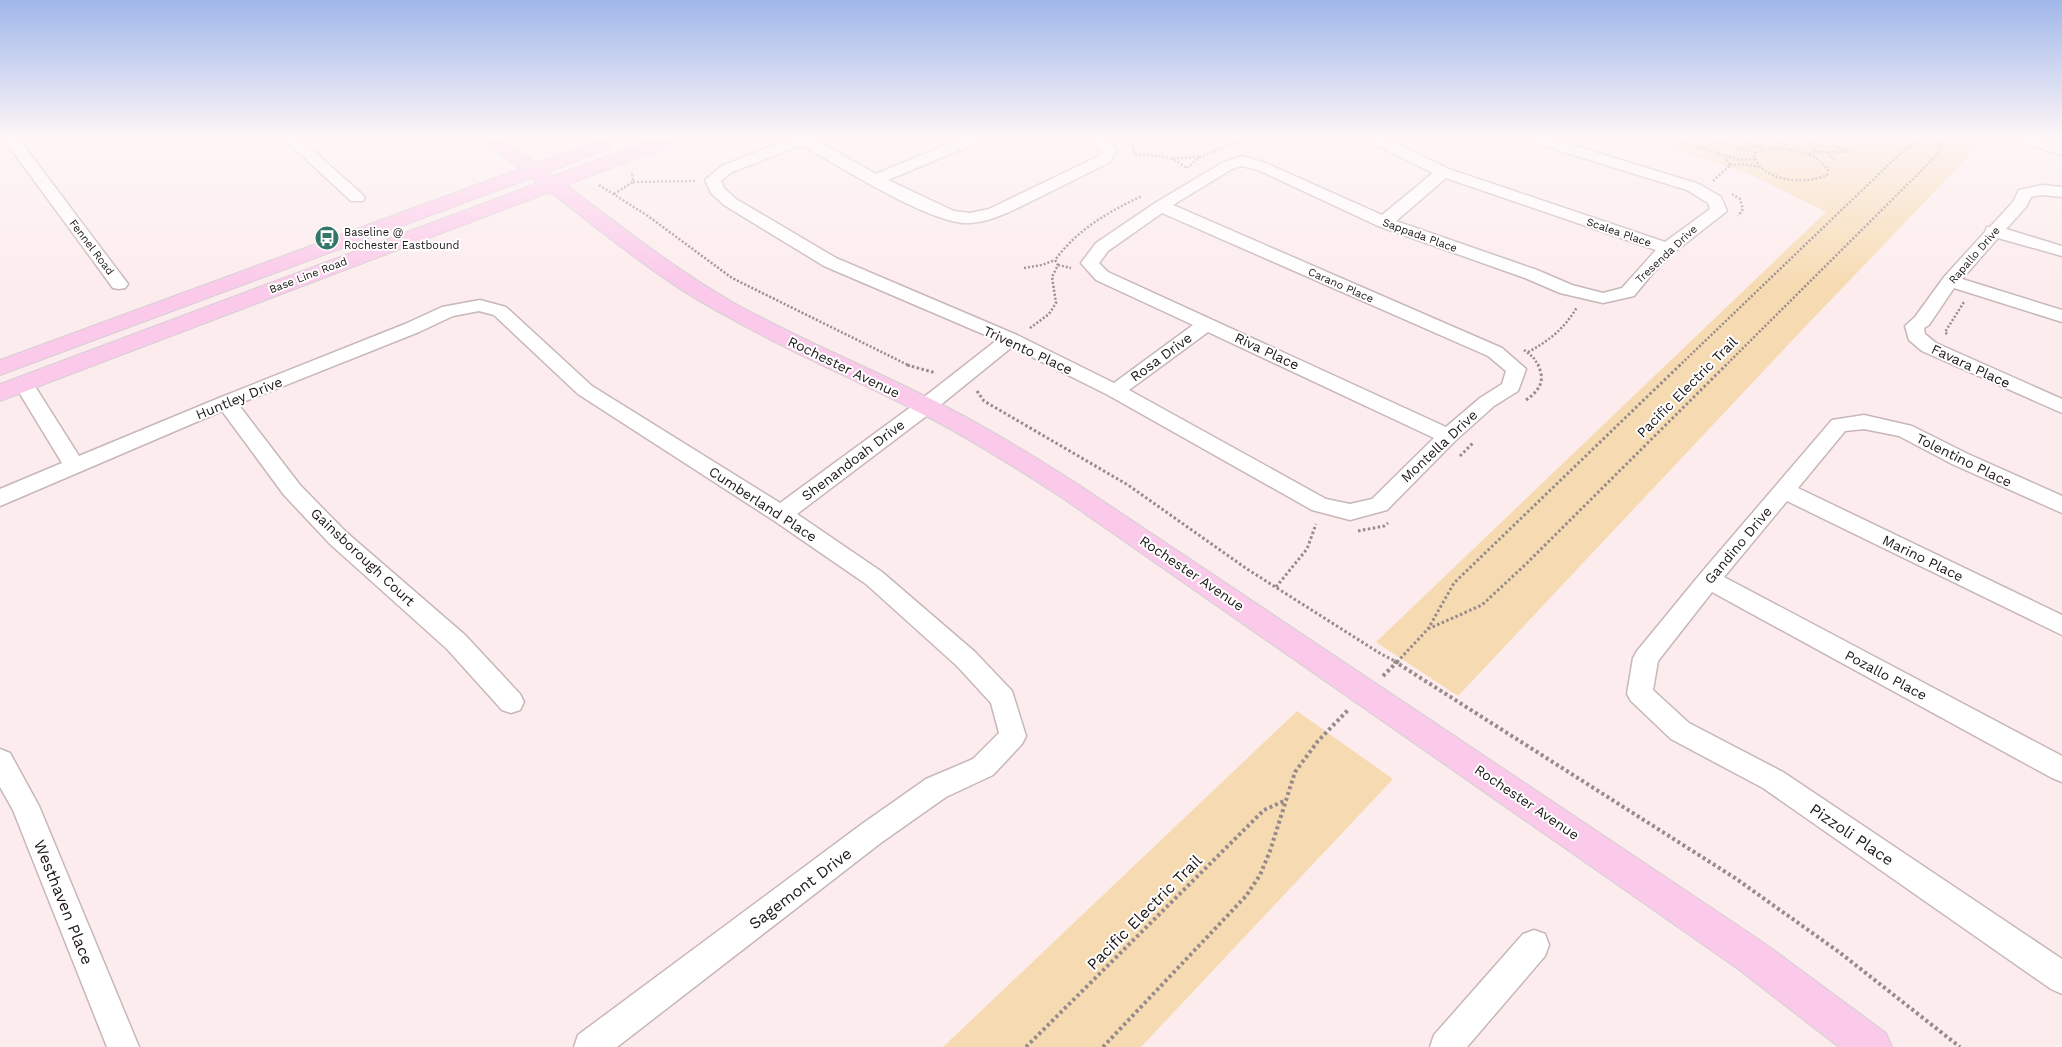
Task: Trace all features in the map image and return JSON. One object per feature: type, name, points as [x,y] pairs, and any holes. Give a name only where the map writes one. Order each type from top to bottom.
[{"type":"main road","name":"Base Line Road","points":[[0,368],[489,187]]},
{"type":"main road","name":"Base Line Road","points":[[0,393],[545,187]]},
{"type":"main road","name":"Rochester Avenue","points":[[557,187],[666,269],[725,307],[805,349],[926,406],[990,440],[1158,550],[1751,956],[1872,1047]]},
{"type":"street","name":"Fennel Road","points":[[46,187],[119,284]]},
{"type":"street","points":[[345,187],[357,198]]},
{"type":"street","name":"Trivento Place","points":[[712,187],[730,202],[830,262],[1010,340],[1115,391],[1320,505],[1350,512]]},
{"type":"street","points":[[889,187],[951,216],[970,218],[994,214],[1049,187]]},
{"type":"street","points":[[1082,266],[1102,247],[1161,206],[1193,187]]},
{"type":"street","name":"Sappada Place","points":[[1307,187],[1384,222],[1531,274],[1566,289],[1603,298]]},
{"type":"street","points":[[1384,222],[1426,187]]},
{"type":"street","name":"Scalea Place","points":[[1487,187],[1669,249]]},
{"type":"street","name":"Tresenda Drive","points":[[1603,298],[1628,292],[1639,276],[1669,249],[1705,218],[1719,211],[1715,200],[1692,187]]},
{"type":"street","name":"Rapallo Drive","points":[[1933,308],[1950,282],[1993,231],[2020,204],[2025,193],[2042,190],[2062,192]]},
{"type":"street","name":"Carano Place","points":[[1161,206],[1495,352],[1522,360]]},
{"type":"street","points":[[1993,231],[2062,251]]},
{"type":"street","name":"Riva Place","points":[[1082,266],[1448,436]]},
{"type":"street","points":[[1950,282],[2062,316]]},
{"type":"street","name":"Huntley Drive","points":[[0,498],[226,402],[412,328],[448,311],[480,305]]},
{"type":"street","name":"Cumberland Place","points":[[480,305],[500,311],[585,390],[781,514],[874,578],[966,659],[1003,698],[1013,736]]},
{"type":"street","name":"Favara Place","points":[[1933,308],[1922,321],[1914,326],[1916,336],[1929,347],[2062,407]]},
{"type":"street","name":"Rosa Drive","points":[[1115,391],[1207,324]]},
{"type":"street","name":"Shenandoah Drive","points":[[781,514],[926,406],[1010,340]]},
{"type":"street","name":"Montella Drive","points":[[1350,512],[1379,505],[1448,436],[1487,402],[1511,387],[1522,360]]},
{"type":"street","points":[[24,384],[74,466]]},
{"type":"street","name":"Gainsborough Court","points":[[226,402],[292,490],[305,504],[338,538],[456,642],[510,702]]},
{"type":"street","name":"Gandino Drive","points":[[1640,694],[1646,658],[1709,579],[1839,425],[1864,422]]},
{"type":"street","name":"Tolentino Place","points":[[1864,422],[1905,431],[1969,463],[2062,505]]},
{"type":"street","name":"Marino Place","points":[[1785,491],[2062,626]]},
{"type":"street","name":"Pozallo Place","points":[[1709,579],[2062,770]]},
{"type":"street","name":"Pizzoli Place","points":[[1640,694],[1680,731],[1773,780],[2062,978]]},
{"type":"street","name":"Sagemont Drive","points":[[590,1047],[872,833],[936,788],[983,767],[1013,736]]},
{"type":"street","name":"Westhaven Place","points":[[0,761],[25,806],[123,1047]]},
{"type":"street","points":[[1446,1047],[1534,945]]},
{"type":"path","points":[[625,187],[614,194],[655,221],[718,269],[762,295],[840,330],[881,353],[923,371],[937,373]]},
{"type":"path","name":"Pacific Electric Trail","points":[[1397,662],[1428,629],[1454,583],[1866,187]]},
{"type":"path","name":"Pacific Electric Trail","points":[[1428,629],[1482,605],[1526,564],[1905,187]]},
{"type":"path","points":[[1024,268],[1042,265],[1055,260]]},
{"type":"path","points":[[1058,264],[1082,266]]},
{"type":"path","points":[[1951,339],[1945,332],[1964,302],[1973,302]]},
{"type":"path","points":[[1522,360],[1552,339],[1570,321],[1578,305]]},
{"type":"path","points":[[1276,587],[1308,549],[1316,524]]},
{"type":"path","points":[[1103,1047],[1246,896],[1260,875],[1270,852],[1295,772],[1331,727]]},
{"type":"path","name":"Pacific Electric Trail","points":[[1026,1047],[1264,810],[1285,800]]},
{"type":"shaded area","points":[[1775,187],[1939,187],[1458,696],[1376,642],[1826,212]]},
{"type":"shaded area","points":[[1297,711],[1393,779],[1141,1047],[943,1047]]},
{"type":"place","name":"Baseline @ Rochester Eastbound","points":[[327,238]]}]
